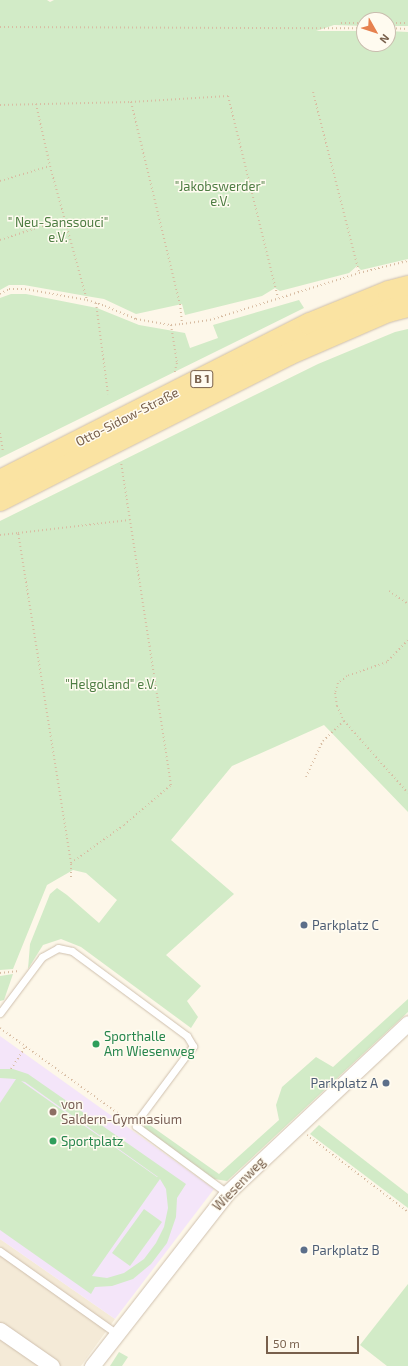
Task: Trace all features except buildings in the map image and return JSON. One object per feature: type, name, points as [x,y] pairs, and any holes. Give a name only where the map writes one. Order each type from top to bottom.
[{"type":"main road","name":"Otto-Sidow-Straße","points":[[0,481],[310,324],[389,292],[408,287]]},
{"type":"main road","name":"Otto-Sidow-Straße","points":[[0,500],[289,354],[388,311],[408,306]]},
{"type":"street","name":"Wiesenweg","points":[[92,1366],[116,1333],[227,1193],[408,1023]]},
{"type":"street","points":[[0,1330],[52,1366]]},
{"type":"lane","points":[[0,1013],[42,957],[58,948],[72,951],[188,1036],[192,1046],[137,1121],[136,1126],[227,1193]]},
{"type":"lane","points":[[0,1251],[116,1333]]},
{"type":"path","points":[[341,24],[356,23]]},
{"type":"path","points":[[396,23],[408,23]]},
{"type":"path","points":[[0,27],[356,28]]},
{"type":"path","points":[[396,28],[408,29]]},
{"type":"path","points":[[312,92],[358,273]]},
{"type":"path","points":[[0,104],[131,102],[228,96],[278,298]]},
{"type":"path","points":[[131,102],[180,304],[182,324]]},
{"type":"path","points":[[36,104],[50,166],[87,300]]},
{"type":"path","points":[[0,181],[50,166]]},
{"type":"path","points":[[0,240],[64,219]]},
{"type":"path","points":[[0,294],[10,289],[25,289],[87,300],[105,306],[136,320],[182,324],[210,320],[358,273],[408,261]]},
{"type":"path","points":[[96,303],[108,394]]},
{"type":"path","points":[[171,324],[177,363],[173,376]]},
{"type":"path","points":[[0,433],[3,453]]},
{"type":"path","points":[[71,863],[124,825],[171,785],[121,462]]},
{"type":"path","points":[[0,534],[129,520]]},
{"type":"path","points":[[18,533],[71,863],[71,877]]},
{"type":"path","points":[[389,591],[408,604]]},
{"type":"path","points":[[408,640],[387,662],[347,676],[338,683],[335,693],[337,706],[344,721],[408,793]]},
{"type":"path","points":[[306,777],[323,741],[344,721]]},
{"type":"path","points":[[0,972],[20,971]]},
{"type":"path","points":[[0,1028],[136,1126]]},
{"type":"path","points":[[11,1069],[26,1046]]},
{"type":"path","points":[[297,1128],[408,1212]]},
{"type":"shaded area","name":"von Saldern-Gymnasium","points":[[0,1036],[214,1189],[115,1319],[0,1239]]},
{"type":"shaded area","points":[[0,1239],[115,1319],[81,1366],[0,1366]]},
{"type":"green space","points":[[0,0],[47,0],[50,2],[54,0],[408,0],[408,26],[396,26],[396,12],[356,12],[356,26],[334,25],[316,31],[356,31],[356,52],[396,52],[396,31],[408,32],[408,259],[361,270],[357,266],[349,273],[280,291],[275,288],[262,296],[185,315],[182,304],[136,314],[104,299],[24,285],[9,285],[0,290]]},
{"type":"green space","points":[[11,294],[26,294],[97,308],[139,325],[185,333],[190,348],[218,338],[213,325],[299,300],[304,308],[0,458],[0,298]]},
{"type":"green space","name":"\"Helgoland\" e.V.","points":[[408,329],[408,812],[324,725],[232,766],[171,840],[234,894],[166,955],[201,986],[187,1001],[198,1017],[191,1028],[81,947],[61,939],[43,945],[28,969],[30,944],[50,894],[57,888],[99,923],[117,900],[86,873],[73,870],[47,885],[13,969],[0,970],[0,521],[318,364],[395,332]]},
{"type":"green space","points":[[13,974],[4,1000],[0,1001],[0,976]]},
{"type":"green space","points":[[408,999],[408,1012],[227,1181],[214,1179],[144,1129],[144,1121],[219,1174],[279,1120],[276,1105],[282,1087],[316,1057],[333,1067]]},
{"type":"green space","name":"Sportplatz","points":[[0,1069],[13,1069],[28,1074],[186,1184],[177,1198],[176,1217],[167,1243],[151,1264],[133,1279],[112,1286],[95,1287],[91,1294],[0,1230],[0,1103],[16,1079],[0,1078]],"holes":[[[21,1081],[25,1082],[158,1177],[157,1177]],[[160,1179],[166,1189],[168,1208],[164,1227],[156,1243],[144,1259],[124,1273],[107,1278],[92,1276]]]},
{"type":"green space","points":[[319,1125],[408,1194],[408,1208],[310,1134]]},
{"type":"green space","points":[[144,1209],[162,1222],[130,1266],[112,1253]]},
{"type":"green space","points":[[408,1284],[408,1366],[387,1366],[360,1345]]},
{"type":"green space","points":[[119,1352],[128,1357],[122,1366],[110,1366]]},
{"type":"place","name":"Parkplatz C","points":[[304,925]]},
{"type":"place","name":"Sporthalle Am Wiesenweg","points":[[96,1044]]},
{"type":"place","name":"Parkplatz A","points":[[386,1083]]},
{"type":"place","name":"von Saldern-Gymnasium","points":[[53,1112]]},
{"type":"place","name":"Sportplatz","points":[[53,1141]]},
{"type":"place","name":"Parkplatz B","points":[[304,1250]]},
{"type":"park label","name":"\"Jakobswerder\" e.V.","points":[[220,194]]},
{"type":"park label","name":"\" Neu-Sanssouci\" e.V.","points":[[58,230]]}]
